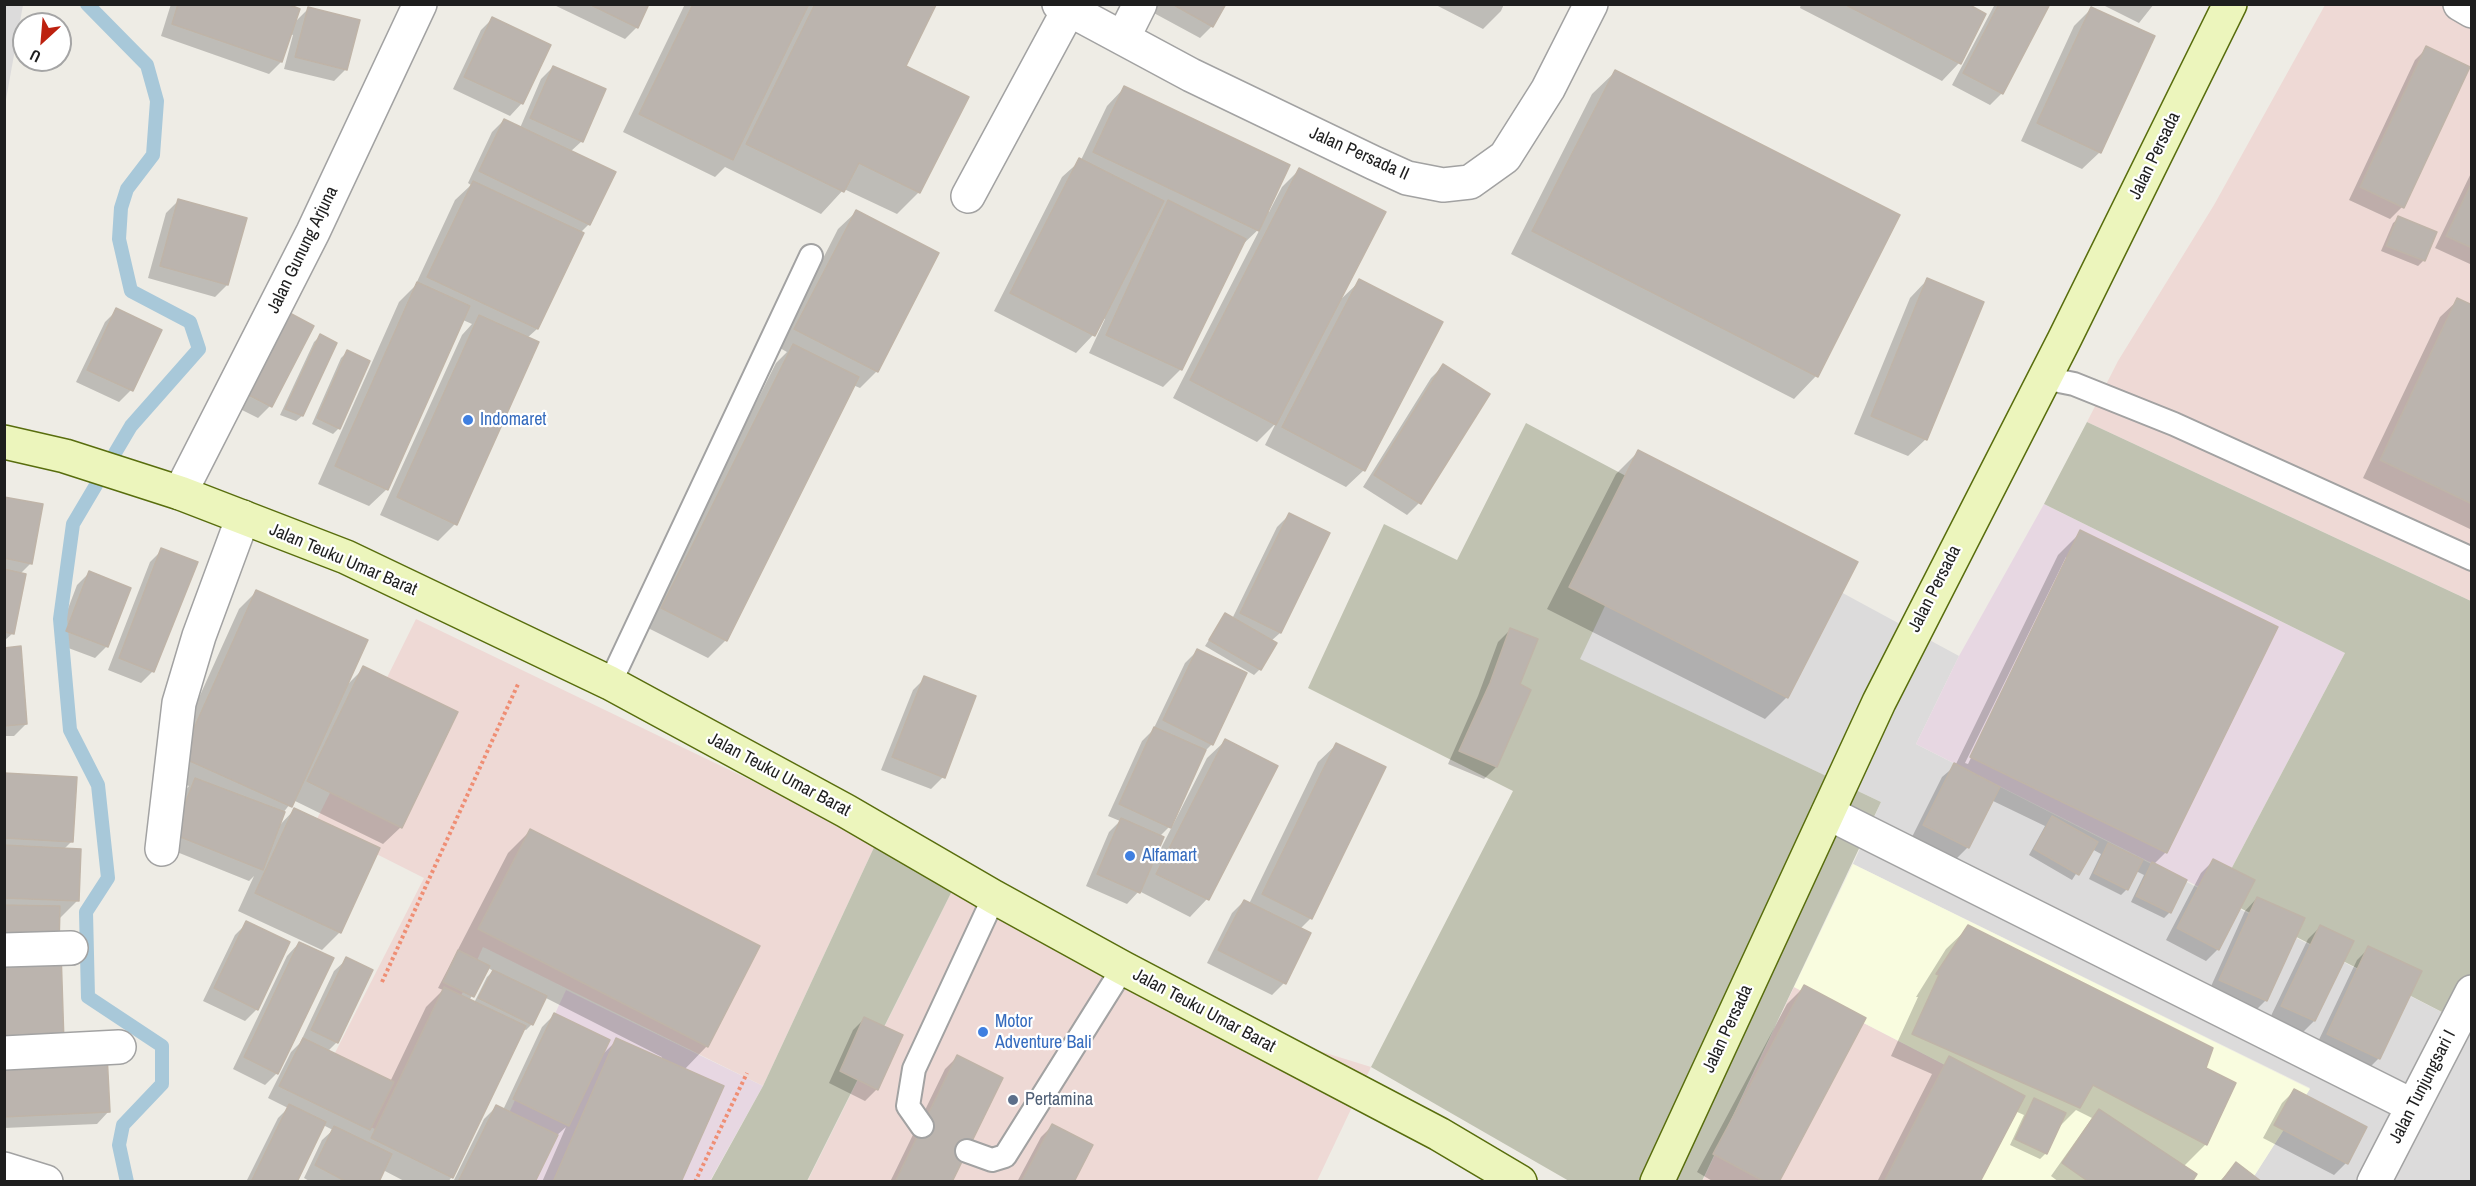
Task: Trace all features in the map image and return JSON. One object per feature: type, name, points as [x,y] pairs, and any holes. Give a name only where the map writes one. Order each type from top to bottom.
[{"type":"main road","name":"Jalan Persada","points":[[1657,1182],[1889,681],[2044,378],[2230,4]]},
{"type":"main road","name":"Jalan Teuku Umar Barat","points":[[4,442],[65,456],[169,490],[346,557],[610,683],[846,811],[994,897],[1123,968],[1439,1134],[1520,1182]]},
{"type":"street","name":"Jalan Gunung Arjuna","points":[[169,490],[313,232],[420,4]]},
{"type":"street","points":[[1123,38],[1140,4]]},
{"type":"street","name":"Jalan Persada II","points":[[1064,7],[1191,75],[1399,174],[1443,185],[1470,182],[1505,157],[1548,89],[1591,4]]},
{"type":"street","points":[[2460,4],[2472,11]]},
{"type":"street","points":[[968,196],[1064,7]]},
{"type":"street","points":[[162,849],[178,703],[199,636],[243,517]]},
{"type":"street","points":[[1828,813],[2413,1107]]},
{"type":"street","points":[[4,950],[71,948]]},
{"type":"street","name":"Jalan Tunjungsari I","points":[[2374,1182],[2472,992]]},
{"type":"street","points":[[4,1053],[119,1047]]},
{"type":"street","points":[[4,1169],[46,1182]]},
{"type":"lane","points":[[610,683],[811,256]]},
{"type":"lane","points":[[2044,378],[2074,384],[2174,424],[2472,559]]},
{"type":"lane","points":[[922,1126],[908,1106],[914,1069],[994,897]]},
{"type":"lane","points":[[967,1151],[992,1160],[1005,1156],[1123,968]]},
{"type":"path","points":[[382,982],[535,648]]},
{"type":"path","points":[[695,1182],[747,1073]]},
{"type":"shaded area","points":[[2467,4],[2471,7],[2471,601],[2087,422],[2118,361],[2214,205],[2325,5]]},
{"type":"shaded area","points":[[4,5],[23,5],[22,12],[12,12],[12,66],[5,105]]},
{"type":"shaded area","points":[[2087,422],[2471,601],[2471,1027],[2217,896],[2345,653],[2044,504]]},
{"type":"shaded area","points":[[1526,423],[1658,493],[1580,659],[1881,802],[1702,1181],[1569,1181],[1371,1067],[1513,791],[1308,688],[1384,524],[1457,560]]},
{"type":"shaded area","points":[[1658,493],[1959,656],[1916,744],[2471,1027],[2471,1181],[2251,1181],[2310,1088],[1853,864],[1881,802],[1579,659]]},
{"type":"shaded area","points":[[2044,504],[2345,653],[2217,896],[1916,744],[1959,656]]},
{"type":"shaded area","points":[[416,619],[877,841],[763,1086],[483,947],[397,1139],[311,1100],[424,878],[315,823]]},
{"type":"shaded area","points":[[877,841],[957,881],[807,1181],[710,1182],[763,1086]]},
{"type":"shaded area","points":[[1853,864],[2310,1089],[2251,1181],[1930,1181],[1978,1082],[1794,987]]},
{"type":"shaded area","name":"Pertamina","points":[[957,881],[1216,1019],[1371,1067],[1317,1181],[807,1182]]},
{"type":"shaded area","points":[[1794,987],[1978,1082],[1930,1181],[1702,1182]]},
{"type":"shaded area","points":[[566,990],[763,1086],[710,1181],[477,1182]]},
{"type":"building","points":[[178,4],[288,4],[300,9],[282,62],[172,24]]},
{"type":"building","points":[[589,4],[649,4],[638,28]]},
{"type":"building","points":[[693,4],[809,4],[733,160],[639,114]]},
{"type":"building","points":[[815,4],[936,5],[906,66],[969,97],[920,193],[859,163],[844,192],[746,144]]},
{"type":"building","points":[[1172,4],[1226,4],[1213,27]]},
{"type":"building","points":[[1844,4],[1968,4],[1986,14],[1961,64]]},
{"type":"building","points":[[1999,4],[2050,4],[2003,94],[1963,73]]},
{"type":"building","points":[[308,7],[360,20],[347,70],[295,57]]},
{"type":"building","points":[[2091,7],[2155,36],[2101,153],[2037,123]]},
{"type":"building","points":[[492,17],[551,45],[523,104],[464,77]]},
{"type":"building","points":[[2426,46],[2470,67],[2404,208],[2360,187]]},
{"type":"building","points":[[553,66],[606,89],[583,142],[530,118]]},
{"type":"building","points":[[1615,70],[1900,215],[1818,377],[1532,231]]},
{"type":"building","points":[[1124,86],[1290,165],[1259,231],[1093,152]]},
{"type":"building","points":[[504,119],[616,172],[590,225],[479,171]]},
{"type":"building","points":[[1079,158],[1164,201],[1095,336],[1010,293]]},
{"type":"building","points":[[1299,168],[1386,212],[1276,425],[1190,380]]},
{"type":"building","points":[[473,181],[584,233],[538,329],[427,277]]},
{"type":"building","points":[[2472,182],[2472,248],[2446,236]]},
{"type":"building","points":[[178,199],[247,218],[228,285],[160,266]]},
{"type":"building","points":[[1168,200],[1246,239],[1182,370],[1106,335]]},
{"type":"building","points":[[856,210],[939,253],[878,372],[794,329]]},
{"type":"building","points":[[2398,216],[2437,232],[2425,261],[2386,246]]},
{"type":"building","points":[[1927,278],[1984,302],[1927,440],[1871,416]]},
{"type":"building","points":[[1359,279],[1443,322],[1365,471],[1282,427]]},
{"type":"building","points":[[417,282],[470,306],[388,490],[335,466]]},
{"type":"building","points":[[2457,298],[2472,305],[2472,504],[2380,460]]},
{"type":"building","points":[[116,308],[162,330],[133,391],[87,370]]},
{"type":"building","points":[[286,311],[314,326],[272,407],[243,392]]},
{"type":"building","name":"Indomaret","points":[[479,315],[539,342],[457,525],[397,497]]},
{"type":"building","points":[[320,334],[337,343],[303,416],[285,409]]},
{"type":"building","points":[[793,344],[859,377],[727,641],[661,608]]},
{"type":"building","points":[[347,350],[370,361],[340,429],[317,418]]},
{"type":"building","points":[[1443,364],[1490,394],[1421,504],[1374,475]]},
{"type":"building","points":[[1638,450],[1858,562],[1788,698],[1569,587]]},
{"type":"building","points":[[4,497],[43,504],[32,564],[4,558]]},
{"type":"building","points":[[1289,513],[1330,533],[1281,633],[1240,613]]},
{"type":"building","points":[[2080,530],[2278,627],[2167,853],[1970,757]]},
{"type":"building","points":[[161,548],[198,562],[154,672],[119,658]]},
{"type":"building","points":[[4,569],[26,574],[14,634],[4,632]]},
{"type":"building","points":[[89,571],[131,588],[108,647],[66,631]]},
{"type":"building","points":[[256,590],[368,640],[292,807],[181,757]]},
{"type":"building","points":[[1225,613],[1277,643],[1261,670],[1209,640]]},
{"type":"building","points":[[1510,628],[1538,639],[1520,684],[1531,690],[1497,767],[1459,751],[1490,683]]},
{"type":"building","points":[[21,646],[27,724],[4,726],[4,648]]},
{"type":"building","points":[[1197,649],[1247,673],[1213,745],[1163,720]]},
{"type":"building","points":[[363,666],[458,712],[402,828],[307,781]]},
{"type":"building","points":[[924,676],[976,696],[945,778],[892,757]]},
{"type":"building","points":[[1154,727],[1206,750],[1171,828],[1119,804]]},
{"type":"building","points":[[1225,739],[1278,766],[1209,900],[1156,874]]},
{"type":"building","points":[[1336,743],[1386,767],[1312,919],[1262,894]]},
{"type":"building","points":[[1954,763],[2000,787],[1969,848],[1923,825]]},
{"type":"building","points":[[4,773],[77,777],[73,842],[4,838]]},
{"type":"building","points":[[195,778],[285,812],[263,870],[173,834]]},
{"type":"building","points":[[294,808],[380,848],[341,933],[255,893]]},
{"type":"building","points":[[2052,816],[2098,842],[2079,875],[2034,849]]},
{"type":"building","name":"Alfamart","points":[[1121,818],[1164,837],[1140,893],[1097,874]]},
{"type":"building","points":[[530,829],[760,946],[708,1047],[478,929]]},
{"type":"building","points":[[2108,843],[2143,860],[2128,890],[2094,873]]},
{"type":"building","points":[[4,845],[81,849],[79,901],[4,898]]},
{"type":"building","points":[[2213,859],[2255,880],[2219,950],[2177,928]]},
{"type":"building","points":[[2152,862],[2187,880],[2171,913],[2136,896]]},
{"type":"building","points":[[2257,897],[2305,918],[2267,1001],[2219,980]]},
{"type":"building","points":[[1244,900],[1311,933],[1286,984],[1218,950]]},
{"type":"building","points":[[4,905],[60,906],[59,946],[4,945]]},
{"type":"building","points":[[246,921],[290,942],[258,1010],[214,988]]},
{"type":"building","points":[[1968,925],[2213,1048],[2206,1068],[2236,1083],[2207,1145],[2093,1085],[2080,1108],[1912,1034],[1939,975],[1936,974]]},
{"type":"building","points":[[2320,925],[2354,941],[2315,1021],[2281,1006]]},
{"type":"building","points":[[299,942],[334,958],[278,1074],[244,1057]]},
{"type":"building","points":[[2368,946],[2422,971],[2380,1059],[2327,1034]]},
{"type":"building","points":[[458,950],[490,966],[474,997],[443,982]]},
{"type":"building","points":[[61,951],[64,1043],[4,1045],[4,952]]},
{"type":"building","points":[[346,957],[373,970],[338,1043],[311,1030]]},
{"type":"building","points":[[493,970],[547,996],[533,1025],[478,998]]},
{"type":"building","points":[[1804,985],[1866,1018],[1779,1182],[1765,1182],[1713,1154]]},
{"type":"building","points":[[444,987],[526,1026],[453,1178],[371,1138]]},
{"type":"building","points":[[554,1013],[610,1040],[569,1126],[513,1099]]},
{"type":"building","points":[[864,1017],[903,1035],[878,1090],[840,1071]]},
{"type":"building","points":[[303,1038],[394,1082],[370,1130],[279,1086]]},
{"type":"building","points":[[616,1038],[724,1086],[681,1182],[553,1182]]},
{"type":"building","points":[[107,1054],[110,1112],[4,1117],[4,1059]]},
{"type":"building","points":[[957,1055],[1003,1078],[952,1182],[895,1182]]},
{"type":"building","points":[[1949,1056],[2025,1096],[1980,1182],[1884,1182]]},
{"type":"building","points":[[2294,1089],[2367,1127],[2348,1164],[2274,1125]]},
{"type":"building","points":[[2034,1098],[2066,1113],[2047,1154],[2015,1139]]},
{"type":"building","points":[[289,1104],[326,1122],[297,1182],[251,1182]]},
{"type":"building","points":[[496,1105],[558,1135],[535,1182],[458,1182]]},
{"type":"building","points":[[2099,1109],[2197,1174],[2192,1182],[2089,1182],[2062,1163]]},
{"type":"building","points":[[1052,1124],[1093,1145],[1074,1182],[1021,1182]]},
{"type":"building","points":[[334,1126],[392,1154],[379,1182],[347,1182],[315,1165]]},
{"type":"building","points":[[2236,1162],[2262,1182],[2221,1182]]},
{"type":"waterway","points":[[87,4],[147,65],[157,101],[153,155],[127,189],[121,208],[119,239],[131,291],[190,322],[199,349],[131,426],[73,524],[60,619],[70,730],[98,785],[108,878],[86,912],[88,997],[162,1046],[162,1084],[123,1125],[119,1145],[127,1182]]},
{"type":"place","name":"Indomaret","points":[[468,420]]},
{"type":"place","name":"Alfamart","points":[[1130,856]]},
{"type":"place","name":"Motor Adventure Bali","points":[[983,1032]]},
{"type":"place","name":"Pertamina","points":[[1013,1100]]}]
